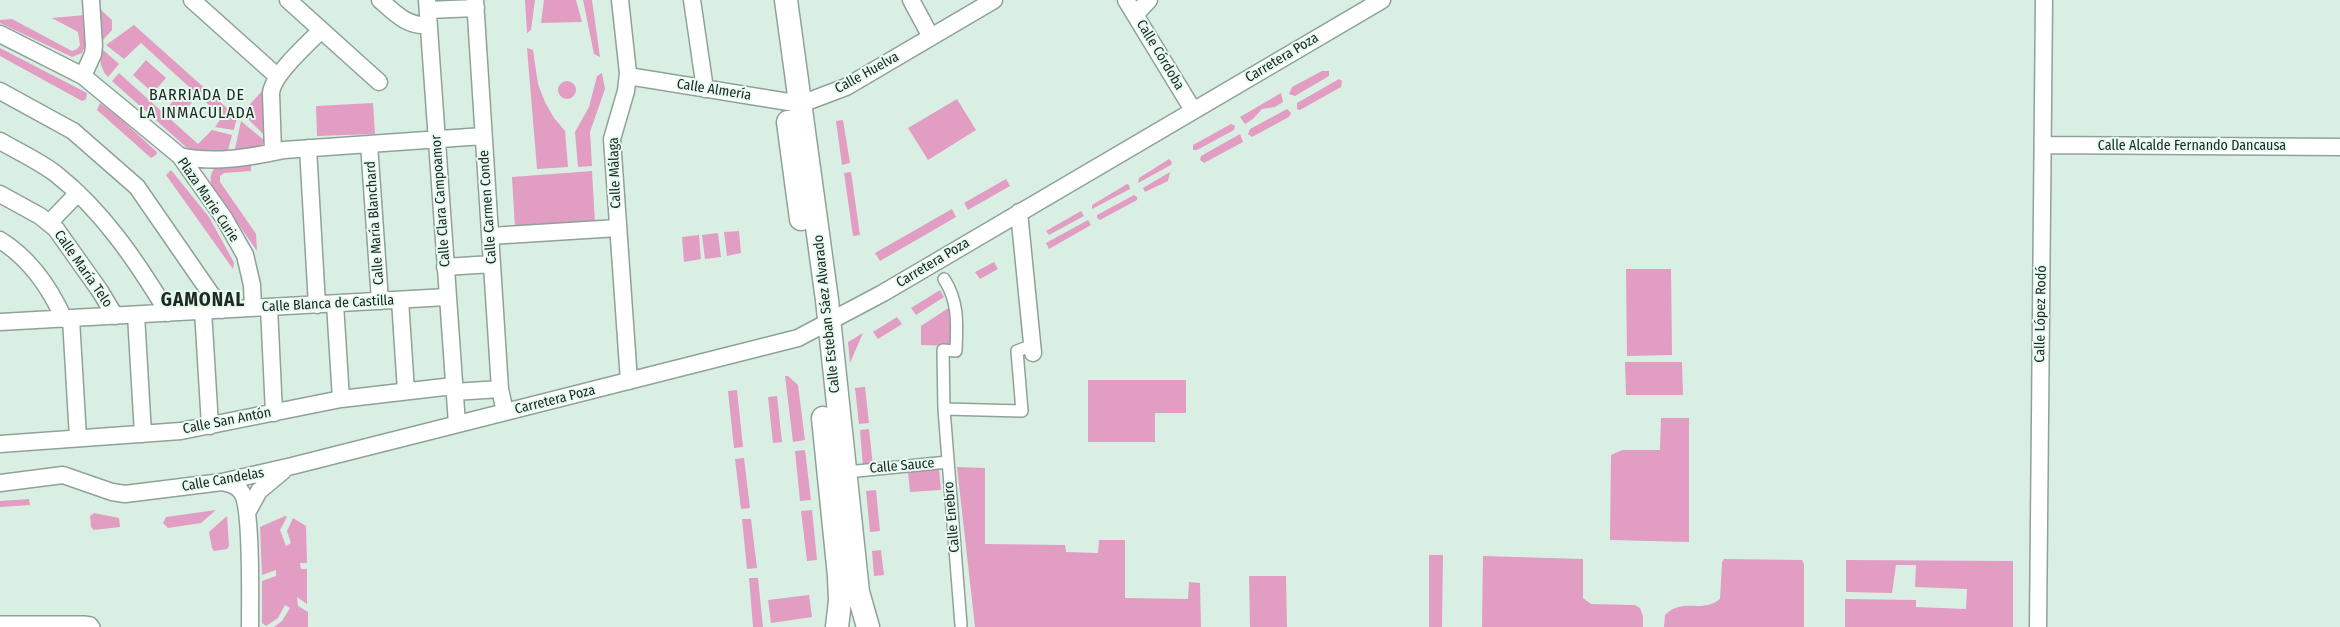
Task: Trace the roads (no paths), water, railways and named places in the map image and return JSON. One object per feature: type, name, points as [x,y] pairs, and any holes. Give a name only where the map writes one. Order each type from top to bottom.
[{"type":"main road","name":"Calle Esteban Sáez Alvarado","points":[[771,0],[793,103]]},
{"type":"main road","name":"Calle Esteban Sáez Alvarado","points":[[786,0],[793,103],[822,325],[858,592],[868,627]]},
{"type":"main road","name":"Calle Esteban Sáez Alvarado","points":[[822,325],[839,576],[840,601],[837,627]]},
{"type":"street","points":[[83,76],[94,46],[92,0]]},
{"type":"street","points":[[192,0],[278,77]]},
{"type":"street","points":[[288,0],[379,82]]},
{"type":"street","points":[[380,0],[399,17],[411,23],[428,12],[476,4]]},
{"type":"street","name":"Calle Málaga","points":[[620,0],[628,76],[625,97],[612,139],[629,381]]},
{"type":"street","points":[[692,0],[704,89]]},
{"type":"street","points":[[911,0],[931,37]]},
{"type":"street","name":"Calle Huelva","points":[[793,103],[846,87],[994,0]]},
{"type":"street","name":"Calle Córdoba","points":[[1126,0],[1193,110]]},
{"type":"street","points":[[1135,15],[1150,0]]},
{"type":"street","name":"Carretera Poza","points":[[450,426],[798,338],[883,293],[1382,0]]},
{"type":"street","name":"Calle López Rodó","points":[[2038,627],[2044,0]]},
{"type":"street","name":"Calle Carmen Conde","points":[[476,4],[500,389],[505,412]]},
{"type":"street","name":"Calle Clara Campoamor","points":[[428,12],[453,389],[450,426]]},
{"type":"street","points":[[273,152],[271,93],[278,77],[321,30]]},
{"type":"street","name":"Plaza Marie Curie","points":[[0,34],[83,76],[180,156],[224,218],[245,255],[252,285],[261,308],[274,413]]},
{"type":"street","name":"Calle Almería","points":[[628,76],[793,103]]},
{"type":"street","points":[[0,91],[73,131],[137,187],[222,310]]},
{"type":"street","points":[[180,156],[198,159],[260,155],[308,148],[483,136]]},
{"type":"street","points":[[0,142],[46,167],[78,193],[105,220],[168,313]]},
{"type":"street","name":"Calle María Blanchard","points":[[369,144],[380,301]]},
{"type":"street","name":"Calle Alcalde Fernando Dancausa","points":[[2043,145],[2340,147]]},
{"type":"street","points":[[308,148],[317,305]]},
{"type":"street","name":"Calle María Telo","points":[[50,222],[78,193]]},
{"type":"street","name":"Calle María Telo","points":[[0,194],[50,222],[100,291],[114,316]]},
{"type":"street","points":[[944,409],[1022,411],[1017,351],[1033,349],[1019,212]]},
{"type":"street","name":"Calle Málaga","points":[[490,236],[618,228]]},
{"type":"street","points":[[0,240],[21,254],[67,319],[78,438]]},
{"type":"street","points":[[445,267],[492,264]]},
{"type":"street","name":"Calle Enebro","points":[[944,279],[954,295],[957,320],[956,351],[943,350],[944,409],[961,625]]},
{"type":"street","name":"Calle Blanca de Castilla","points":[[0,322],[447,297]]},
{"type":"street","points":[[400,300],[406,391]]},
{"type":"street","points":[[335,304],[341,399]]},
{"type":"street","points":[[203,310],[210,426]]},
{"type":"street","points":[[136,315],[143,434]]},
{"type":"street","points":[[453,389],[500,389]]},
{"type":"street","name":"Calle San Antón","points":[[0,444],[143,434],[210,426],[341,399],[406,391],[453,389]]},
{"type":"street","name":"Calle Candelas","points":[[0,483],[63,476],[125,494],[222,482],[450,426]]},
{"type":"street","name":"Calle Sauce","points":[[857,471],[948,462]]},
{"type":"street","points":[[248,511],[265,484],[292,466]]},
{"type":"street","points":[[222,482],[234,485],[242,492],[248,511],[250,627]]},
{"type":"street","points":[[0,622],[84,622],[94,627]]},
{"type":"district","name":"BARRIADA DE LA INMACULADA","points":[[197,105]]},
{"type":"district","name":"GAMONAL","points":[[203,301]]}]
